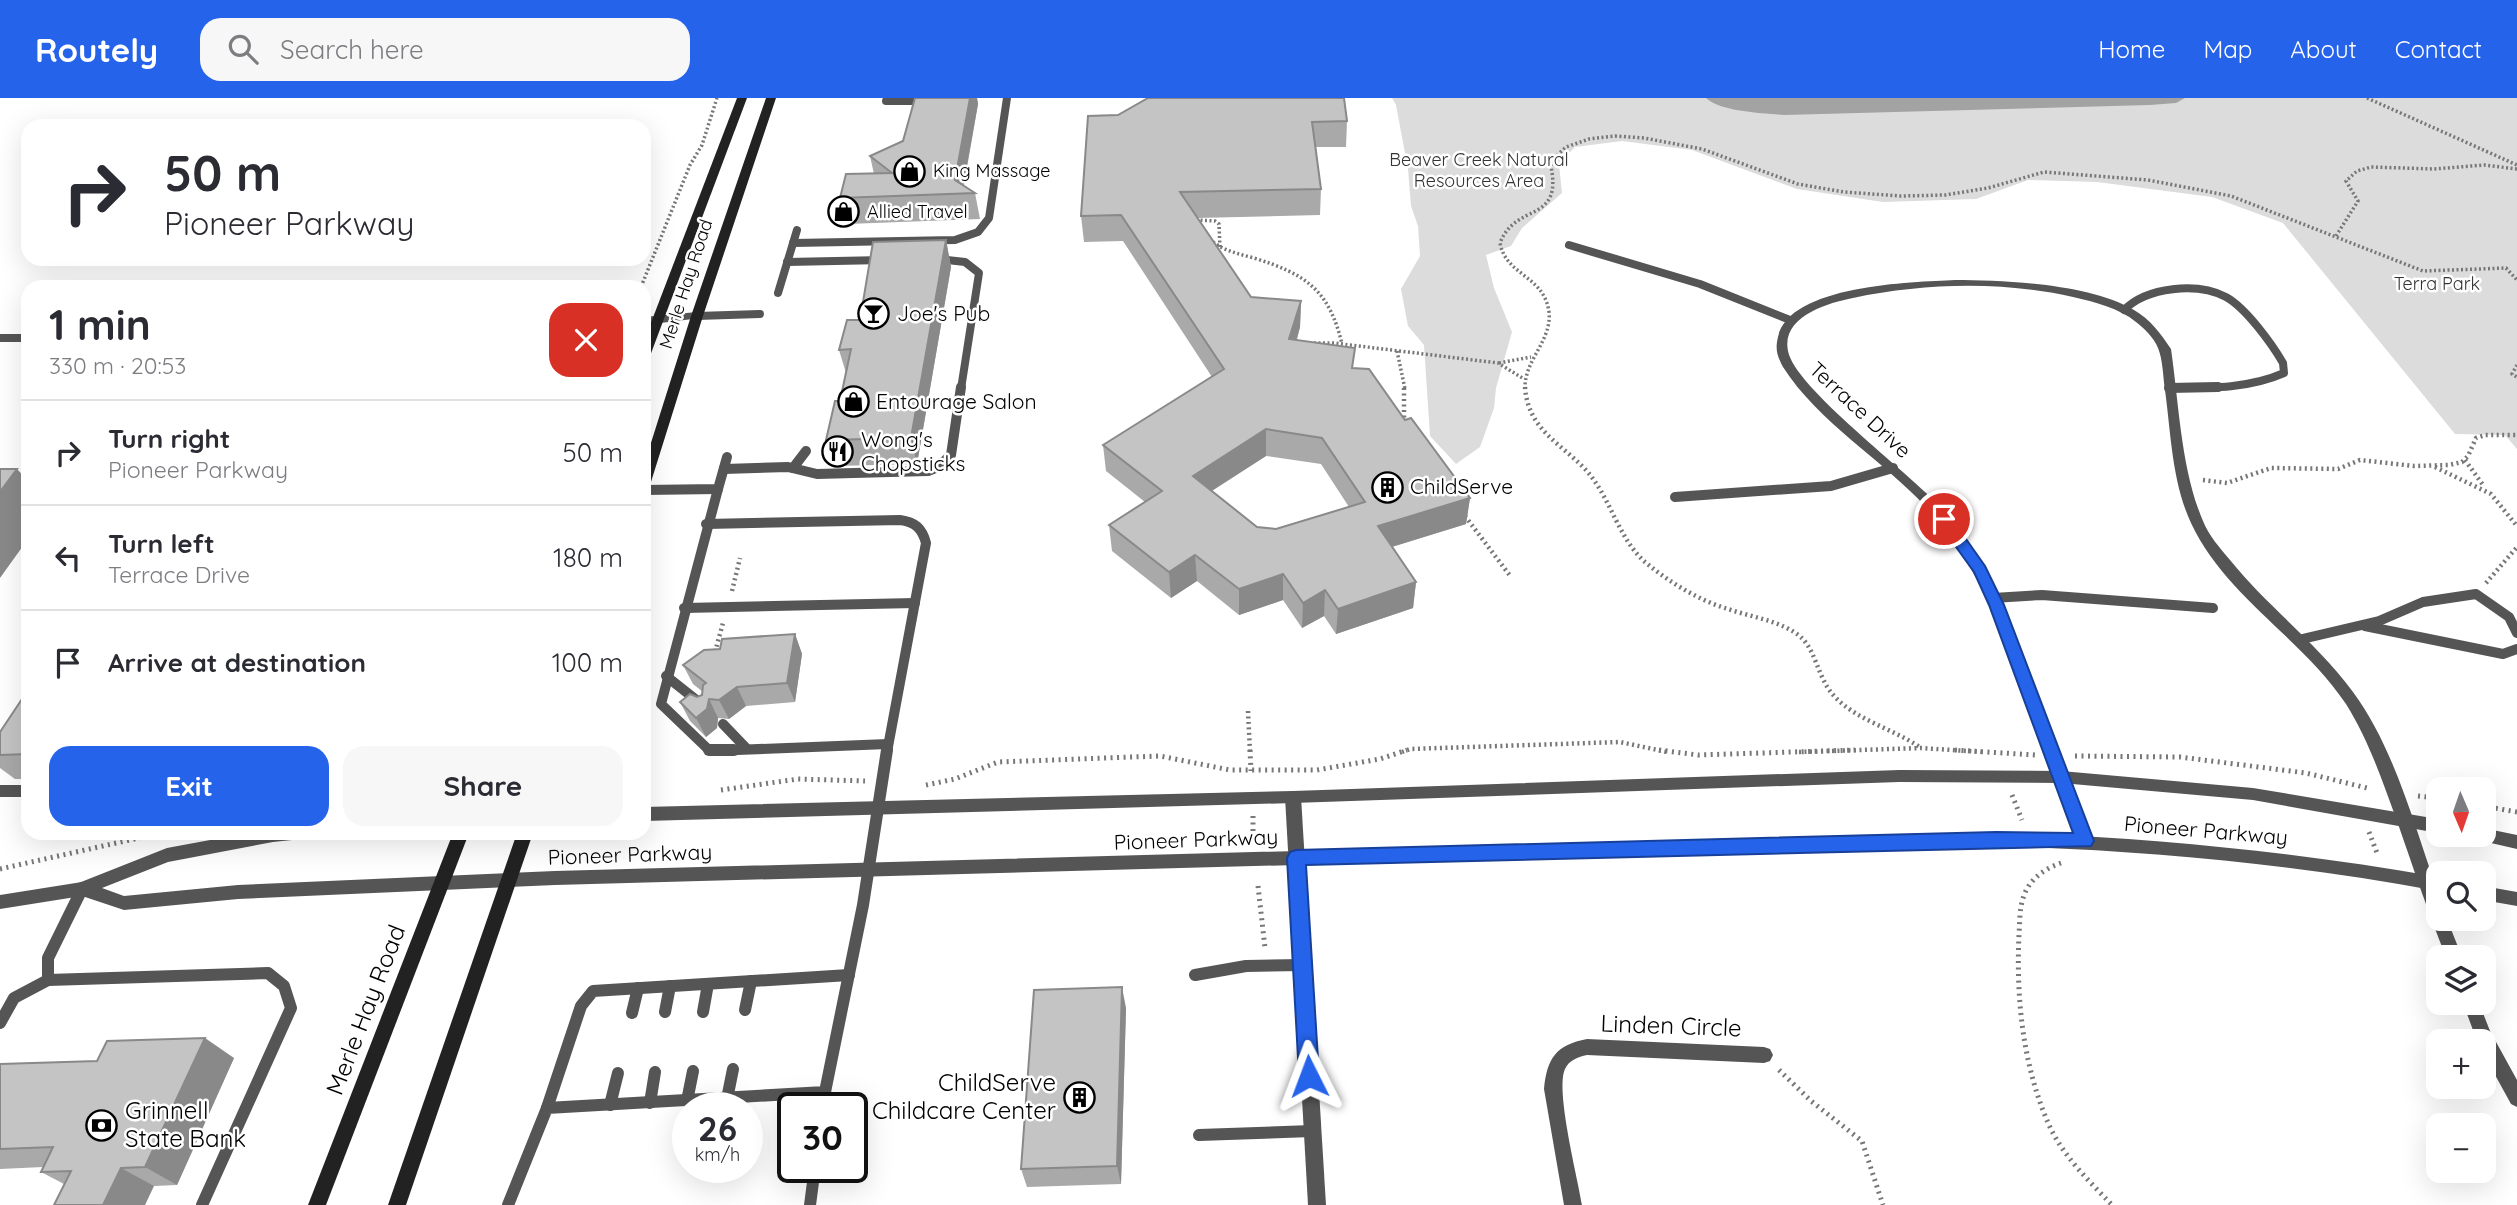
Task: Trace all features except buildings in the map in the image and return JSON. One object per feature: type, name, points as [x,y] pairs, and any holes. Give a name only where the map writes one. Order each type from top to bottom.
[{"type":"main road","name":"Merle Hay Road","points":[[651,338],[742,98]]},
{"type":"main road","name":"Merle Hay Road","points":[[651,464],[697,316],[771,98]]},
{"type":"main road","name":"Merle Hay Road","points":[[317,1205],[458,840]]},
{"type":"main road","points":[[397,1205],[523,840]]},
{"type":"street","points":[[1790,320],[1816,304],[1844,297],[1959,282],[2013,285],[2069,294],[2124,310],[2141,321],[2158,337],[2165,349],[2183,476],[2197,522],[2208,542],[2241,583],[2298,640],[2348,696],[2376,742],[2402,820],[2426,872]]},
{"type":"street","points":[[651,320],[697,316]]},
{"type":"street","name":"Terrace Drive","points":[[1790,320],[1782,332],[1781,349],[1786,364],[1798,381],[1929,503],[1958,535],[1980,570],[2085,841]]},
{"type":"street","points":[[0,338],[21,338]]},
{"type":"street","name":"Pioneer Parkway","points":[[651,814],[1293,797],[1899,776],[2061,777],[2253,794],[2426,825]]},
{"type":"street","points":[[1293,797],[1317,1205]]},
{"type":"street","points":[[2496,838],[2517,842]]},
{"type":"street","name":"Pioneer Parkway","points":[[82,889],[124,903],[238,892],[440,882],[1996,839],[2085,841],[2297,859],[2426,882]]},
{"type":"street","name":"Pioneer Parkway","points":[[0,902],[82,889],[167,855],[246,840]]},
{"type":"street","points":[[2496,895],[2517,899]]},
{"type":"street","points":[[2476,1015],[2483,1035],[2517,1098]]},
{"type":"street","name":"Linden Circle","points":[[1573,1205],[1553,1089],[1554,1071],[1564,1055],[1587,1047],[1764,1055]]},
{"type":"lane","points":[[793,243],[955,240],[978,232],[989,218],[1007,98]]},
{"type":"lane","points":[[886,102],[935,100]]},
{"type":"lane","points":[[778,293],[797,230]]},
{"type":"lane","points":[[1569,245],[1700,284],[1790,320]]},
{"type":"lane","points":[[724,469],[793,468],[817,474],[928,471],[938,467],[951,454],[979,273],[965,262],[955,259],[929,260]]},
{"type":"lane","points":[[788,262],[891,260]]},
{"type":"lane","points":[[849,274],[852,261]]},
{"type":"lane","points":[[2124,310],[2145,293],[2158,290],[2210,291],[2227,296],[2240,305],[2283,362],[2284,373],[2274,379],[2210,388],[2169,388]]},
{"type":"lane","points":[[697,316],[761,314]]},
{"type":"lane","points":[[793,468],[806,451]]},
{"type":"lane","points":[[727,457],[706,524],[661,704],[710,751],[888,744]]},
{"type":"lane","points":[[1675,497],[1832,486],[1893,468]]},
{"type":"lane","points":[[651,487],[718,489]]},
{"type":"lane","points":[[706,524],[914,522],[922,528],[926,542],[849,975],[825,1092]]},
{"type":"lane","points":[[2298,640],[2363,626],[2423,602],[2476,594],[2508,617],[2517,633]]},
{"type":"lane","points":[[1993,598],[2042,595],[2213,608]]},
{"type":"lane","points":[[684,608],[915,603]]},
{"type":"lane","points":[[2363,626],[2503,654],[2517,649]]},
{"type":"lane","points":[[666,676],[707,709]]},
{"type":"lane","points":[[723,724],[746,748]]},
{"type":"lane","points":[[0,792],[21,791]]},
{"type":"lane","points":[[48,980],[48,958],[82,889]]},
{"type":"lane","points":[[1195,975],[1266,965],[1303,965]]},
{"type":"lane","points":[[0,1023],[14,998],[48,980],[268,973],[284,986],[290,1008],[202,1205]]},
{"type":"lane","points":[[508,1205],[547,1108],[581,1006],[593,991],[849,975]]},
{"type":"lane","points":[[745,1010],[751,981]]},
{"type":"lane","points":[[704,1012],[708,984]]},
{"type":"lane","points":[[666,1012],[670,986]]},
{"type":"lane","points":[[632,1013],[638,988]]},
{"type":"lane","points":[[728,1092],[733,1069]]},
{"type":"lane","points":[[689,1092],[693,1070]]},
{"type":"lane","points":[[649,1103],[655,1072]]},
{"type":"lane","points":[[610,1105],[618,1073]]},
{"type":"lane","points":[[547,1108],[672,1102]]},
{"type":"lane","points":[[1199,1135],[1312,1132]]},
{"type":"lane","points":[[810,1205],[813,1183]]},
{"type":"path","points":[[651,262],[690,166],[702,145],[717,98]]},
{"type":"path","points":[[2367,98],[2517,167]]},
{"type":"path","points":[[2517,167],[2484,165],[2434,169],[2361,169],[2352,173],[2346,181],[2358,201],[2336,236],[2423,271],[2506,268],[2517,279]]},
{"type":"path","points":[[1196,220],[1215,221],[1219,224],[1220,248]]},
{"type":"path","points":[[1207,239],[1220,248],[1286,269],[1321,290],[1335,312],[1342,344]]},
{"type":"path","points":[[1311,343],[1342,344],[1498,363],[1532,357]]},
{"type":"path","points":[[1397,351],[1405,390],[1404,423],[1401,432]]},
{"type":"path","points":[[1498,363],[1524,379]]},
{"type":"path","points":[[2517,365],[2512,374],[2517,377]]},
{"type":"path","points":[[2465,460],[2476,438],[2484,435],[2517,435]]},
{"type":"path","points":[[2183,476],[2227,483],[2271,468],[2338,469],[2370,459],[2434,467],[2486,489]]},
{"type":"path","points":[[2434,467],[2465,460]]},
{"type":"path","points":[[2465,460],[2486,489],[2510,513],[2517,526]]},
{"type":"path","points":[[1464,515],[1511,577]]},
{"type":"path","points":[[2476,594],[2517,547]]},
{"type":"path","points":[[1248,711],[1251,771]]},
{"type":"path","points":[[922,785],[956,779],[998,762],[1160,756],[1230,770],[1317,770],[1380,759],[1410,749],[1620,742],[1651,750],[1698,755],[1921,748],[2053,756],[2180,757],[2306,773],[2348,785],[2426,796]]},
{"type":"path","points":[[717,790],[824,778],[855,779],[882,785]]},
{"type":"path","points":[[2012,795],[2023,822]]},
{"type":"path","points":[[2496,808],[2517,812]]},
{"type":"path","points":[[1253,816],[1253,842]]},
{"type":"path","points":[[2368,828],[2377,855]]},
{"type":"path","points":[[0,869],[130,840]]},
{"type":"path","points":[[2042,873],[2023,896],[2018,948],[2022,1022],[2034,1086],[2050,1128],[2088,1180],[2112,1205]]},
{"type":"path","points":[[1258,886],[1266,965]]},
{"type":"path","points":[[1764,1055],[1811,1101],[1862,1141],[1882,1205]]},
{"type":"green space","name":"Beaver Creek Natural Resources Area","points":[[1392,98],[2517,98],[2517,449],[2505,435],[2455,434],[2283,223],[2212,197],[2097,182],[2028,180],[1976,199],[1883,202],[1797,189],[1692,150],[1622,141],[1575,147],[1559,164],[1562,193],[1522,228],[1511,246],[1486,255],[1494,288],[1512,332],[1496,388],[1494,408],[1480,447],[1456,464],[1430,436],[1424,345],[1408,326],[1401,289],[1420,256],[1418,226],[1411,206],[1408,169],[1396,105]]},
{"type":"shaded area","points":[[1706,98],[2185,98],[2176,103],[2150,105],[1784,115],[1732,109]]},
{"type":"place","name":"King Massage","points":[[910,171]]},
{"type":"place","name":"Allied Travel","points":[[844,212]]},
{"type":"place","name":"Joe's Pub","points":[[874,314]]},
{"type":"place","name":"Entourage Salon","points":[[853,402]]},
{"type":"place","name":"Wong's Chopsticks","points":[[838,452]]},
{"type":"place","name":"ChildServe","points":[[1387,487]]},
{"type":"place","name":"ChildServe Childcare Center","points":[[1079,1097]]},
{"type":"place","name":"Grinnell State Bank","points":[[102,1125]]},
{"type":"route","points":[[1309,1076],[1296,858],[1996,839],[2085,841],[1997,605],[1980,570],[1958,535],[1944,519]]},
{"type":"park label","name":"Terra Park","points":[[2437,284]]}]
